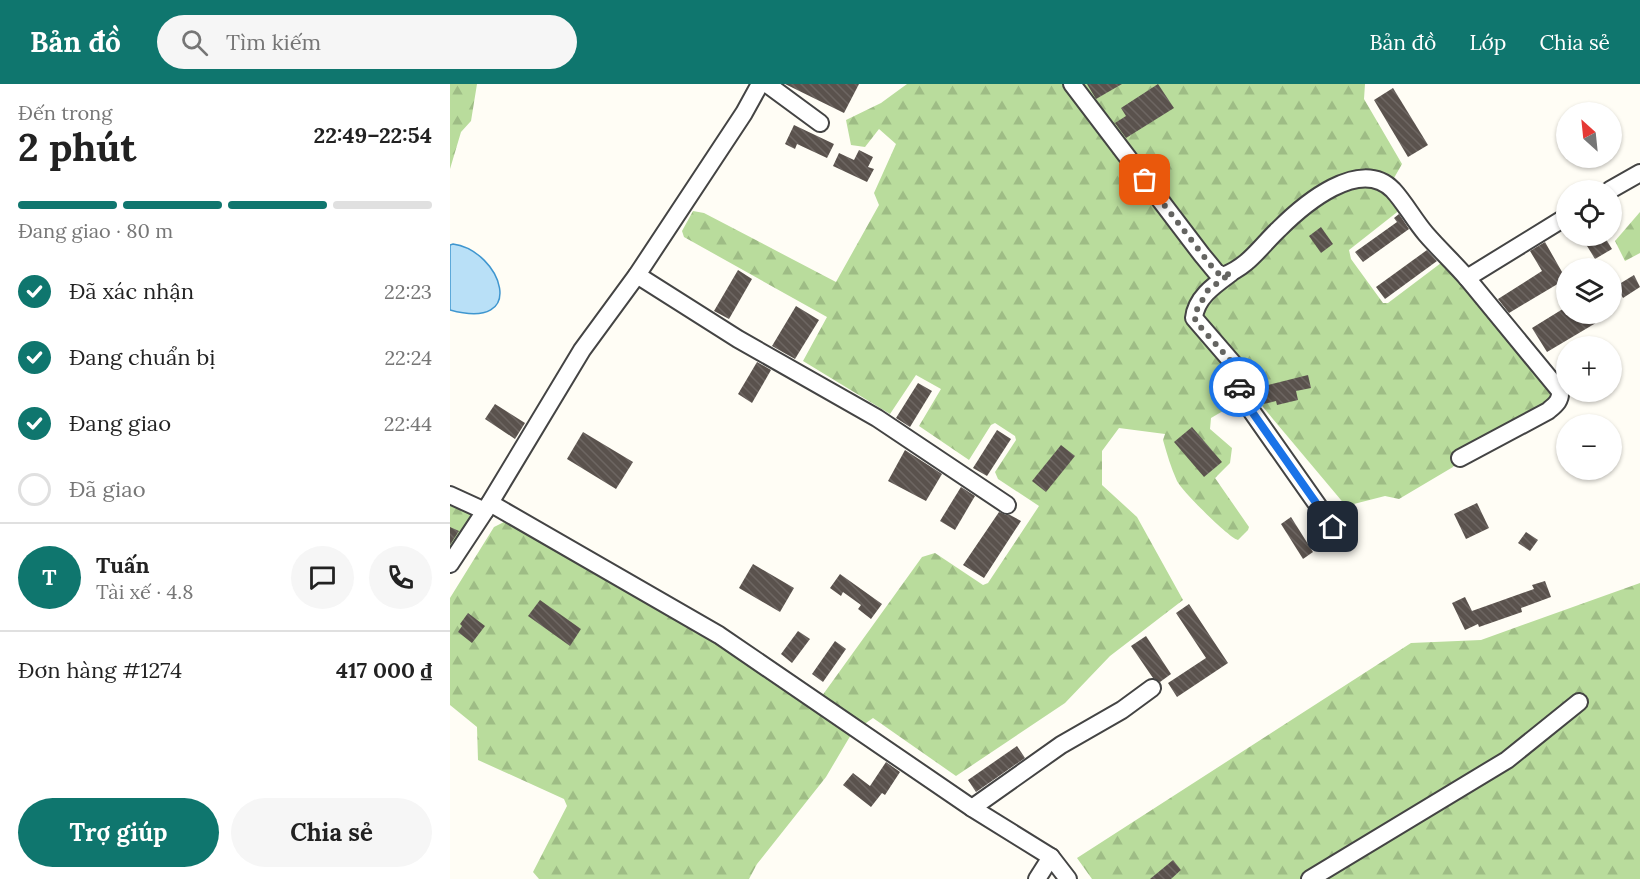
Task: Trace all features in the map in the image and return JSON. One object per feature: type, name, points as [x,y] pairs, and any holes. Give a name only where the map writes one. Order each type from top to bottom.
[{"type":"street","points":[[450,564],[582,350],[637,276],[744,113],[760,84]]},
{"type":"street","points":[[767,84],[820,123]]},
{"type":"street","points":[[1072,84],[1216,272],[1223,276],[1231,273]]},
{"type":"street","points":[[1622,183],[1640,172]]},
{"type":"street","points":[[1333,527],[1243,399],[1239,387],[1241,375],[1238,369],[1194,318],[1194,314],[1208,290],[1249,261],[1278,229],[1321,194],[1341,184],[1371,178],[1392,189],[1426,233],[1467,278],[1560,392],[1558,402],[1548,411],[1460,458]]},
{"type":"street","points":[[1467,278],[1556,224]]},
{"type":"street","points":[[637,276],[738,339],[877,418],[1008,505]]},
{"type":"street","points":[[450,495],[487,507],[719,635],[972,808],[1051,857],[1068,879]]},
{"type":"street","points":[[972,808],[1061,745],[1122,710],[1152,688]]},
{"type":"street","points":[[1310,879],[1508,760],[1579,702]]},
{"type":"street","points":[[1037,879],[1051,857]]},
{"type":"green space","points":[[450,84],[477,84],[471,121],[461,132],[450,169]]},
{"type":"green space","points":[[907,84],[1365,84],[1364,99],[1402,164],[1386,192],[1401,209],[1349,250],[1351,259],[1383,303],[1388,303],[1441,263],[1449,263],[1556,399],[1459,457],[1453,467],[1399,499],[1385,496],[1346,506],[1252,394],[1211,418],[1210,429],[1232,448],[1230,463],[1215,478],[1249,527],[1238,540],[1206,514],[1177,481],[1163,440],[1165,434],[1119,428],[1102,451],[1102,485],[1137,517],[1183,600],[1110,656],[1065,703],[956,776],[873,718],[852,733],[826,777],[757,864],[749,879],[539,879],[533,872],[567,806],[564,799],[478,760],[477,727],[450,705],[450,598],[494,527],[504,522],[717,639],[814,707],[922,557],[935,553],[983,585],[988,583],[1039,506],[998,479],[995,472],[1016,440],[1015,436],[995,423],[991,425],[969,460],[919,426],[941,389],[916,375],[890,414],[803,361],[827,317],[684,237],[682,231],[693,211],[704,213],[836,282],[879,205],[874,193],[896,144],[879,129],[865,147],[851,145],[846,120],[881,103]]},
{"type":"green space","points":[[1640,212],[1640,253],[1625,261],[1618,246],[1622,246],[1622,233]]},
{"type":"green space","points":[[450,499],[481,513],[450,558]]},
{"type":"green space","points":[[1640,583],[1640,879],[1092,879],[1077,858],[1411,643],[1481,640]]},
{"type":"water","points":[[450,245],[470,250],[484,260],[494,274],[500,288],[499,301],[491,310],[475,314],[450,310]]},
{"type":"building","points":[[785,84],[859,84],[844,113]]},
{"type":"building","points":[[1087,84],[1122,84],[1096,99]]},
{"type":"building","points":[[1158,84],[1174,108],[1126,138],[1115,123],[1126,116],[1121,108]]},
{"type":"building","points":[[1393,88],[1428,145],[1408,157],[1374,100]]},
{"type":"building","points":[[794,125],[834,144],[827,158],[797,144],[795,149],[785,144]]},
{"type":"building","points":[[859,150],[873,157],[868,167],[874,169],[867,182],[833,166],[839,153],[854,160]]},
{"type":"building","points":[[1399,214],[1409,229],[1363,262],[1355,252],[1397,222],[1394,218]]},
{"type":"building","points":[[1321,227],[1333,244],[1321,253],[1309,236]]},
{"type":"building","points":[[1545,242],[1556,261],[1556,285],[1509,313],[1498,299],[1542,271],[1530,251]]},
{"type":"building","points":[[1587,246],[1610,246],[1612,249],[1594,258]]},
{"type":"building","points":[[1427,250],[1437,261],[1385,299],[1376,287]]},
{"type":"building","points":[[738,270],[752,279],[729,319],[714,311]]},
{"type":"building","points":[[1634,275],[1640,287],[1623,298],[1622,282]]},
{"type":"building","points":[[796,306],[819,320],[795,359],[772,346]]},
{"type":"building","points":[[1556,313],[1556,324],[1594,324],[1574,336],[1556,336],[1556,347],[1547,352],[1532,328]]},
{"type":"building","points":[[757,362],[771,370],[752,403],[738,394]]},
{"type":"building","points":[[1308,375],[1311,388],[1296,391],[1298,400],[1277,405],[1276,401],[1264,404],[1260,387]]},
{"type":"building","points":[[918,383],[932,391],[910,427],[896,418]]},
{"type":"building","points":[[495,404],[525,423],[515,439],[485,419]]},
{"type":"building","points":[[1192,427],[1222,462],[1204,477],[1174,442]]},
{"type":"building","points":[[997,430],[1011,439],[987,476],[973,468]]},
{"type":"building","points":[[583,432],[633,462],[616,489],[567,459]]},
{"type":"building","points":[[1061,445],[1075,456],[1046,492],[1032,481]]},
{"type":"building","points":[[905,450],[942,474],[926,501],[888,481]]},
{"type":"building","points":[[961,487],[975,496],[955,530],[940,521]]},
{"type":"building","points":[[1477,503],[1489,528],[1466,539],[1454,514]]},
{"type":"building","points":[[999,512],[1021,521],[984,578],[963,565]]},
{"type":"building","points":[[1291,517],[1313,552],[1303,559],[1281,524]]},
{"type":"building","points":[[450,527],[459,531],[450,545]]},
{"type":"building","points":[[1526,532],[1538,540],[1530,551],[1518,543]]},
{"type":"building","points":[[753,564],[794,588],[780,612],[739,588]]},
{"type":"building","points":[[840,574],[882,604],[871,619],[858,609],[861,605],[843,592],[841,596],[830,588]]},
{"type":"building","points":[[1545,581],[1551,597],[1521,608],[1522,612],[1479,627],[1478,624],[1465,630],[1452,603],[1465,597],[1472,611],[1534,589],[1532,585]]},
{"type":"building","points":[[540,600],[581,629],[570,646],[528,616]]},
{"type":"building","points":[[1189,604],[1228,663],[1177,697],[1168,683],[1206,658],[1176,613]]},
{"type":"building","points":[[468,613],[485,626],[472,643],[458,632],[462,626],[460,624]]},
{"type":"building","points":[[798,631],[810,639],[792,663],[781,654]]},
{"type":"building","points":[[1146,636],[1171,674],[1160,682],[1153,678],[1131,646]]},
{"type":"building","points":[[835,641],[846,649],[823,682],[812,674]]},
{"type":"building","points":[[1017,746],[1025,758],[976,792],[968,780]]},
{"type":"building","points":[[886,762],[900,772],[885,795],[882,793],[871,807],[843,785],[853,773],[870,786]]},
{"type":"building","points":[[1173,860],[1181,870],[1171,879],[1150,879]]},
{"type":"way so far","points":[[1145,180],[1216,272],[1223,276],[1231,273],[1208,290],[1194,318],[1238,369],[1241,375],[1239,387]]},
{"type":"route","points":[[1239,387],[1243,399],[1333,527]]}]
